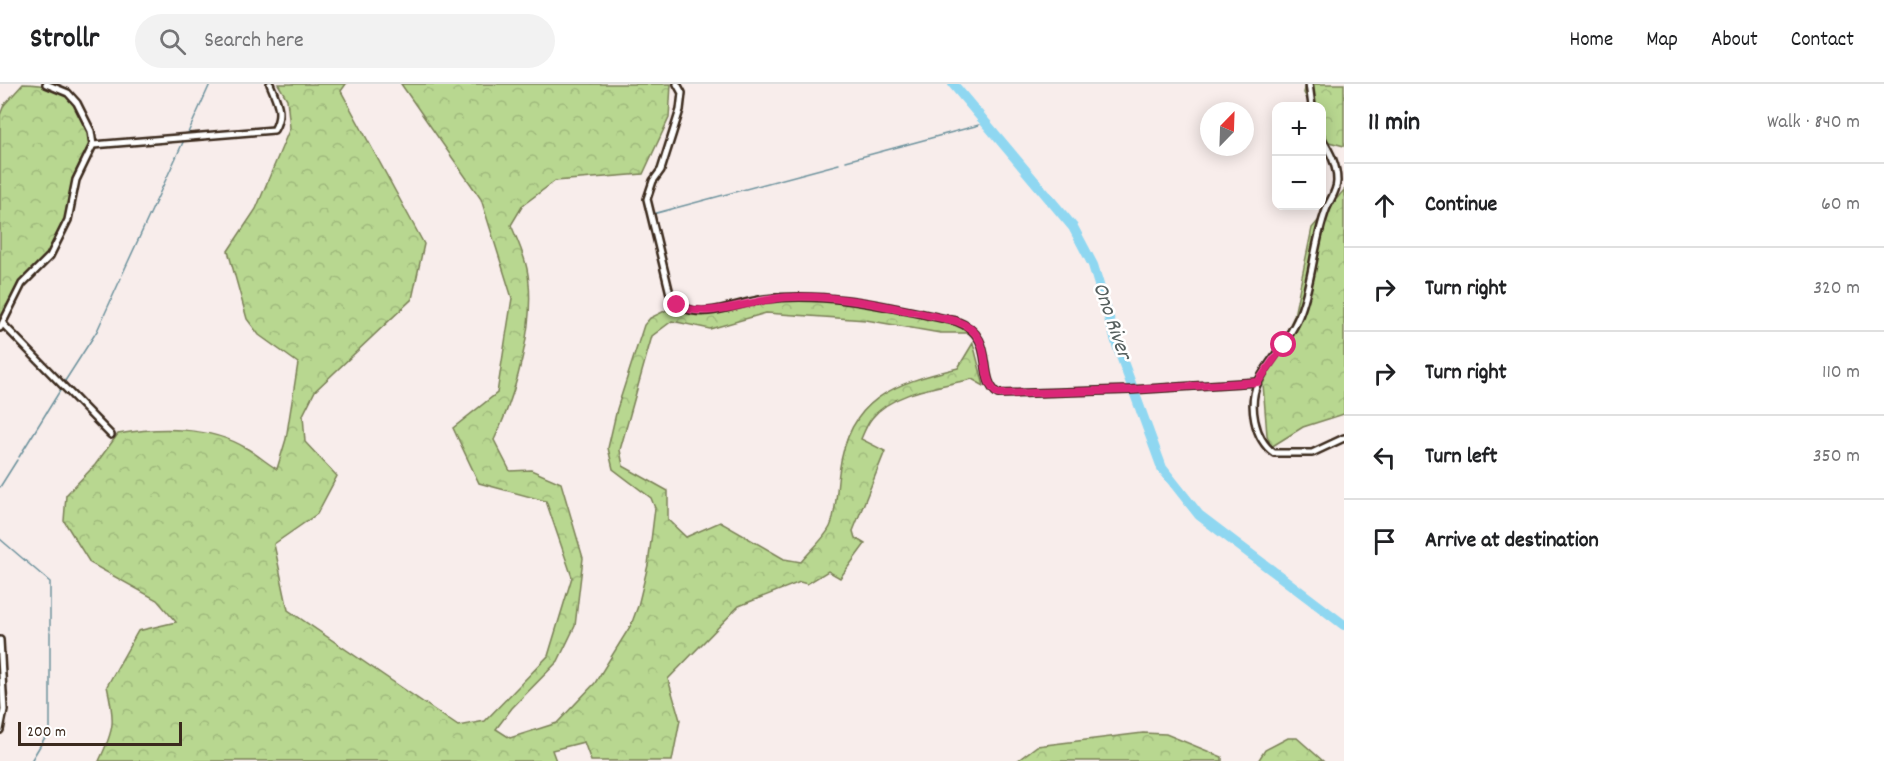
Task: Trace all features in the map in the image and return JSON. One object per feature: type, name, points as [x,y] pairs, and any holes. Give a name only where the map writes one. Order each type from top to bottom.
[{"type":"street","points":[[46,84],[68,93],[77,104],[91,131],[93,145],[76,180],[68,220],[50,256],[22,284],[2,326],[111,435]]},
{"type":"street","points":[[93,145],[274,130],[280,120],[280,109],[270,84]]},
{"type":"street","points":[[677,84],[682,93],[680,110],[661,170],[653,181],[647,199],[671,298],[677,305],[694,312],[705,312],[764,299],[794,297],[876,304],[968,326],[980,340],[991,386],[998,394],[1135,390],[1258,382]]},
{"type":"street","points":[[1310,84],[1312,102]]},
{"type":"street","points":[[1326,146],[1336,165],[1337,187],[1317,234],[1312,271],[1300,315],[1290,336],[1258,382],[1254,416],[1257,429],[1275,453],[1312,453],[1344,438]]},
{"type":"street","points":[[0,640],[4,710],[0,730]]},
{"type":"green space","points":[[23,84],[52,87],[72,98],[84,117],[93,145],[76,180],[68,220],[50,256],[22,284],[0,328],[0,115],[4,105]]},
{"type":"green space","points":[[278,84],[346,84],[341,91],[424,244],[412,299],[315,391],[303,415],[305,442],[337,476],[317,514],[274,544],[288,610],[458,726],[485,721],[548,656],[572,577],[546,501],[479,483],[453,428],[497,393],[512,298],[481,199],[401,84],[671,84],[669,118],[643,174],[555,181],[523,205],[511,225],[527,269],[529,311],[527,334],[517,380],[494,440],[510,471],[531,470],[561,483],[583,558],[575,626],[558,661],[512,708],[496,729],[510,738],[557,723],[595,683],[631,625],[638,606],[648,565],[655,508],[651,498],[613,469],[608,448],[617,409],[644,325],[650,318],[677,305],[694,311],[764,299],[830,299],[956,321],[975,333],[940,333],[866,320],[766,313],[710,329],[672,321],[652,336],[620,450],[623,466],[668,491],[668,520],[686,537],[720,522],[784,559],[801,562],[830,527],[834,515],[844,448],[853,427],[864,411],[894,388],[958,368],[973,343],[984,386],[972,379],[918,391],[892,402],[872,418],[861,439],[885,451],[853,531],[855,538],[865,544],[840,578],[828,571],[807,584],[800,582],[739,606],[668,679],[680,720],[672,761],[591,761],[584,742],[552,750],[556,761],[99,761],[112,724],[107,686],[138,631],[176,622],[157,600],[90,563],[64,521],[66,495],[95,465],[118,434],[150,430],[184,430],[217,436],[246,448],[277,469],[286,439],[298,363],[259,335],[247,319],[228,251],[256,209],[290,128],[287,99]]},
{"type":"green space","points":[[1306,84],[1344,84],[1344,146],[1329,142],[1326,136],[1326,102],[1309,102],[1304,93]]},
{"type":"green space","points":[[1344,190],[1344,414],[1303,427],[1271,447],[1267,435],[1263,384],[1294,316],[1312,228]]},
{"type":"green space","points":[[1143,733],[1166,734],[1222,757],[1222,761],[1017,761],[1037,746]]},
{"type":"green space","points":[[1288,738],[1297,738],[1323,761],[1258,761],[1265,750]]},
{"type":"waterway","points":[[187,135],[210,84]]},
{"type":"waterway","name":"Ono River","points":[[953,84],[1073,227],[1093,265],[1118,348],[1162,468],[1199,515],[1344,625]]},
{"type":"waterway","points":[[846,161],[979,125]]},
{"type":"waterway","points":[[122,275],[184,140]]},
{"type":"waterway","points":[[653,214],[839,164]]},
{"type":"waterway","points":[[65,381],[97,331],[121,278]]},
{"type":"waterway","points":[[19,457],[61,389]]},
{"type":"waterway","points":[[0,487],[17,460]]},
{"type":"waterway","points":[[0,539],[50,582],[50,630]]},
{"type":"waterway","points":[[31,761],[50,729],[50,632]]},
{"type":"route","points":[[677,305],[694,312],[705,312],[764,299],[830,298],[876,304],[956,321],[968,326],[980,340],[991,386],[998,394],[1130,390],[1258,382],[1284,345]]}]
